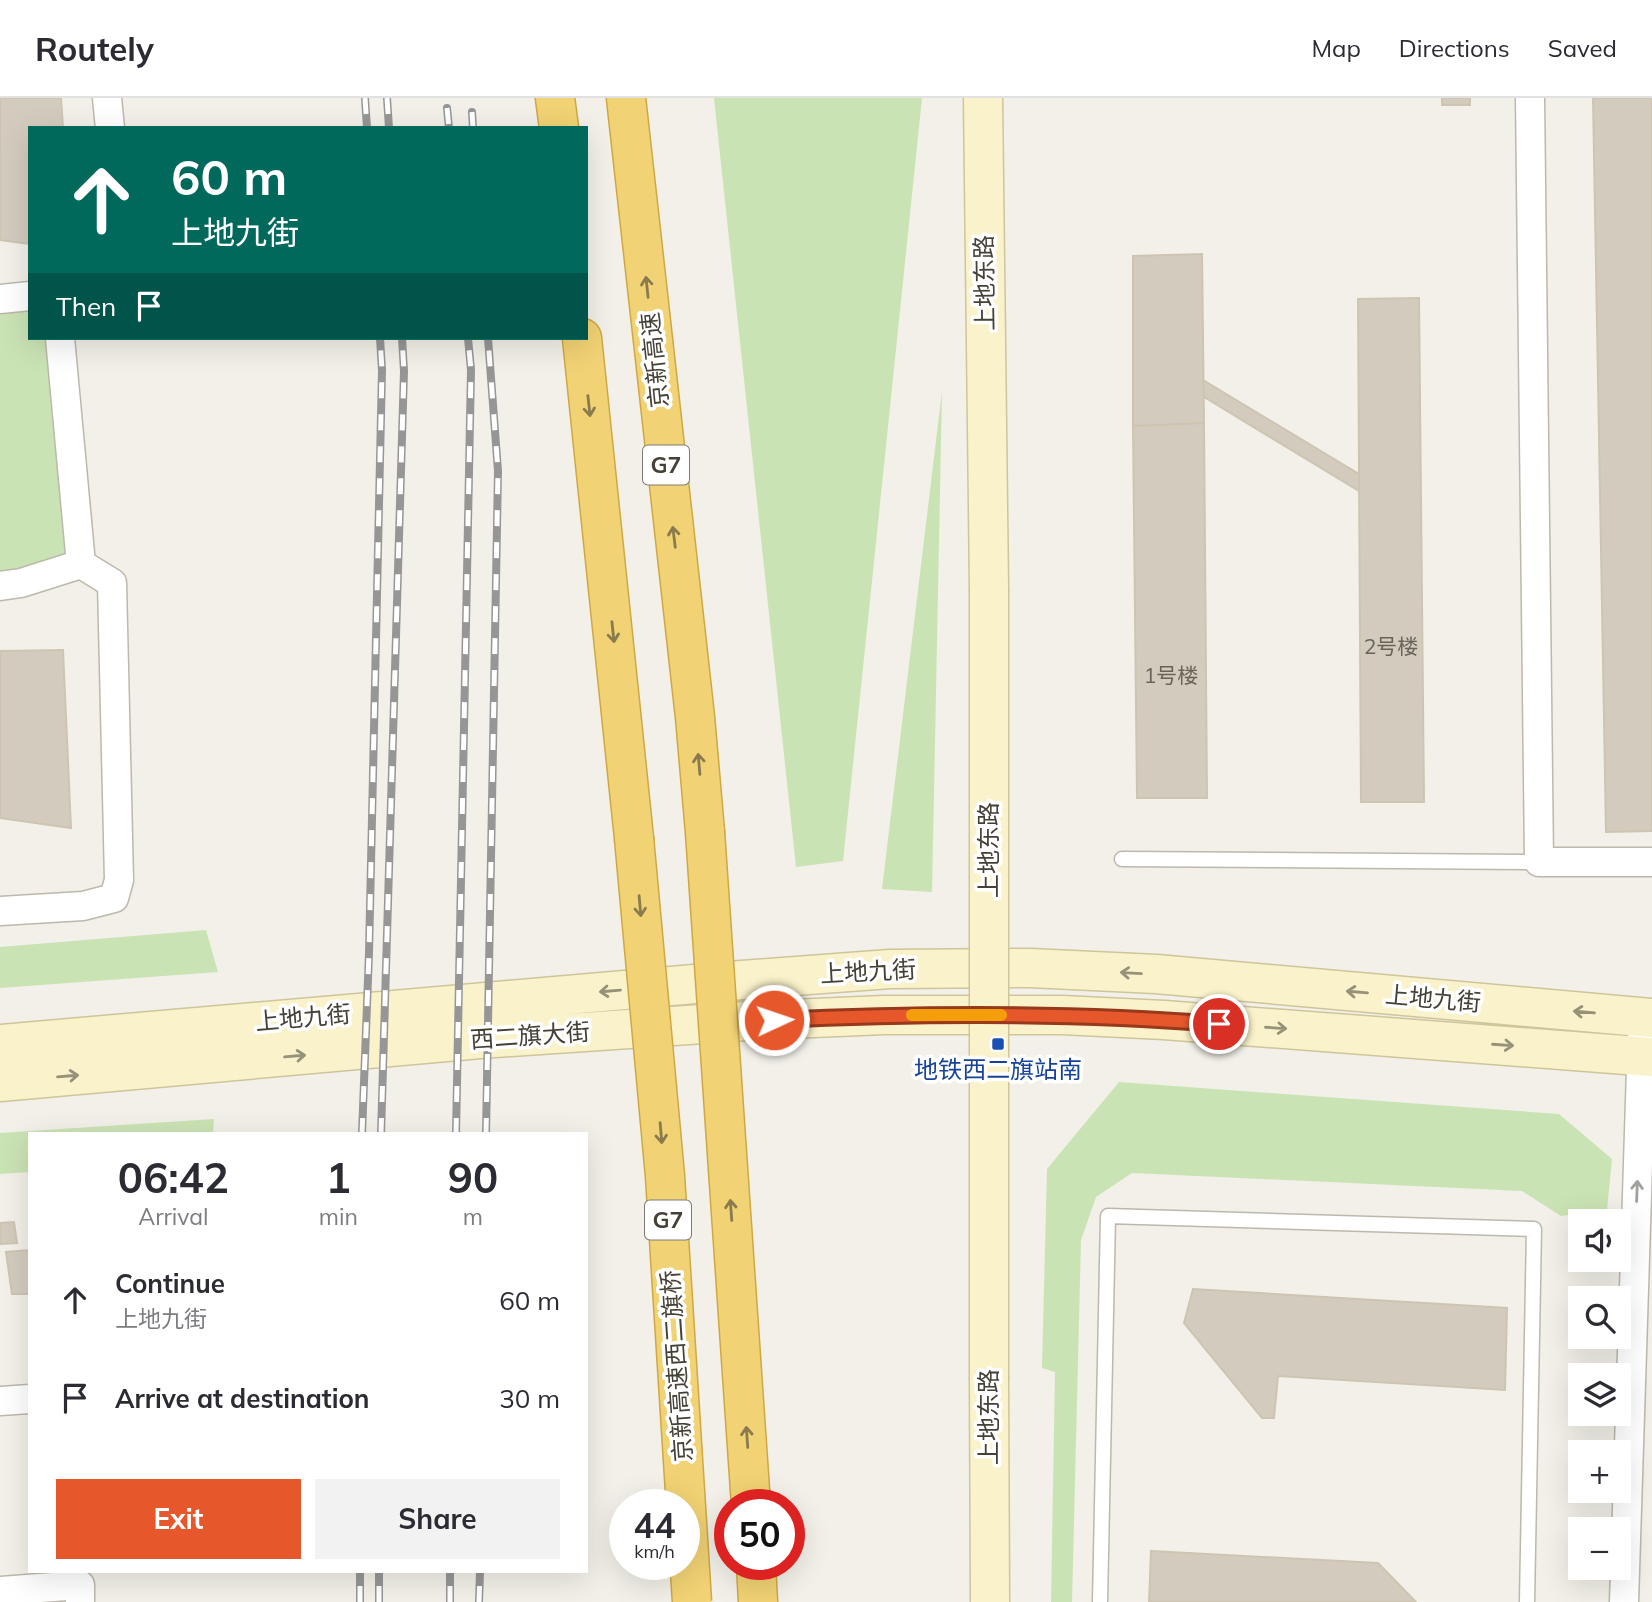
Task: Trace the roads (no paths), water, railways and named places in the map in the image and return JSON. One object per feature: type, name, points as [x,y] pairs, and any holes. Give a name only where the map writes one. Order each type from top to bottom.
[{"type":"highway","points":[[555,98],[559,126]]},
{"type":"highway","name":"京新高速","points":[[626,98],[695,717],[750,1489]]},
{"type":"highway","name":"京新高速西二旗桥","points":[[582,340],[634,838],[665,1176],[692,1602]]},
{"type":"highway","points":[[756,1580],[758,1602]]},
{"type":"main road","name":"上地东路","points":[[983,98],[989,589],[990,1602]]},
{"type":"main road","name":"上地九街","points":[[0,1044],[890,969],[1030,968],[1156,974],[1647,1018]]},
{"type":"main road","name":"上地九街","points":[[1062,1014],[1646,1056]]},
{"type":"main road","name":"西二旗大街","points":[[0,1082],[480,1039],[747,1021],[884,1015],[1062,1014]]},
{"type":"street","points":[[107,98],[110,126]]},
{"type":"street","points":[[1530,98],[1539,862],[1652,862]]},
{"type":"street","points":[[0,299],[28,296]]},
{"type":"street","points":[[60,340],[81,564]]},
{"type":"street","points":[[0,586],[22,583],[81,564],[112,583],[119,880],[114,898],[83,906],[0,911]]},
{"type":"street","points":[[1624,1602],[1647,1018]]},
{"type":"street","points":[[0,1401],[28,1399]]},
{"type":"street","points":[[0,1591],[80,1585],[80,1602]]},
{"type":"lane","points":[[1122,859],[1539,862]]},
{"type":"lane","points":[[1100,1602],[1108,1216],[1534,1229],[1527,1602]]},
{"type":"railway","points":[[365,98],[367,126]]},
{"type":"railway","points":[[387,98],[389,126]]},
{"type":"railway","points":[[447,108],[449,126]]},
{"type":"railway","points":[[472,112],[473,126]]},
{"type":"railway","points":[[362,1132],[369,953],[382,370],[380,340]]},
{"type":"railway","points":[[381,1132],[404,371],[402,340]]},
{"type":"railway","points":[[456,1132],[471,370],[468,340]]},
{"type":"railway","points":[[486,1132],[498,471],[488,340]]},
{"type":"railway","points":[[360,1573],[360,1602]]},
{"type":"railway","points":[[379,1573],[379,1602]]},
{"type":"railway","points":[[450,1573],[450,1602]]},
{"type":"railway","points":[[479,1602],[480,1573]]},
{"type":"place","name":"地铁西二旗站南","points":[[998,1044]]}]
